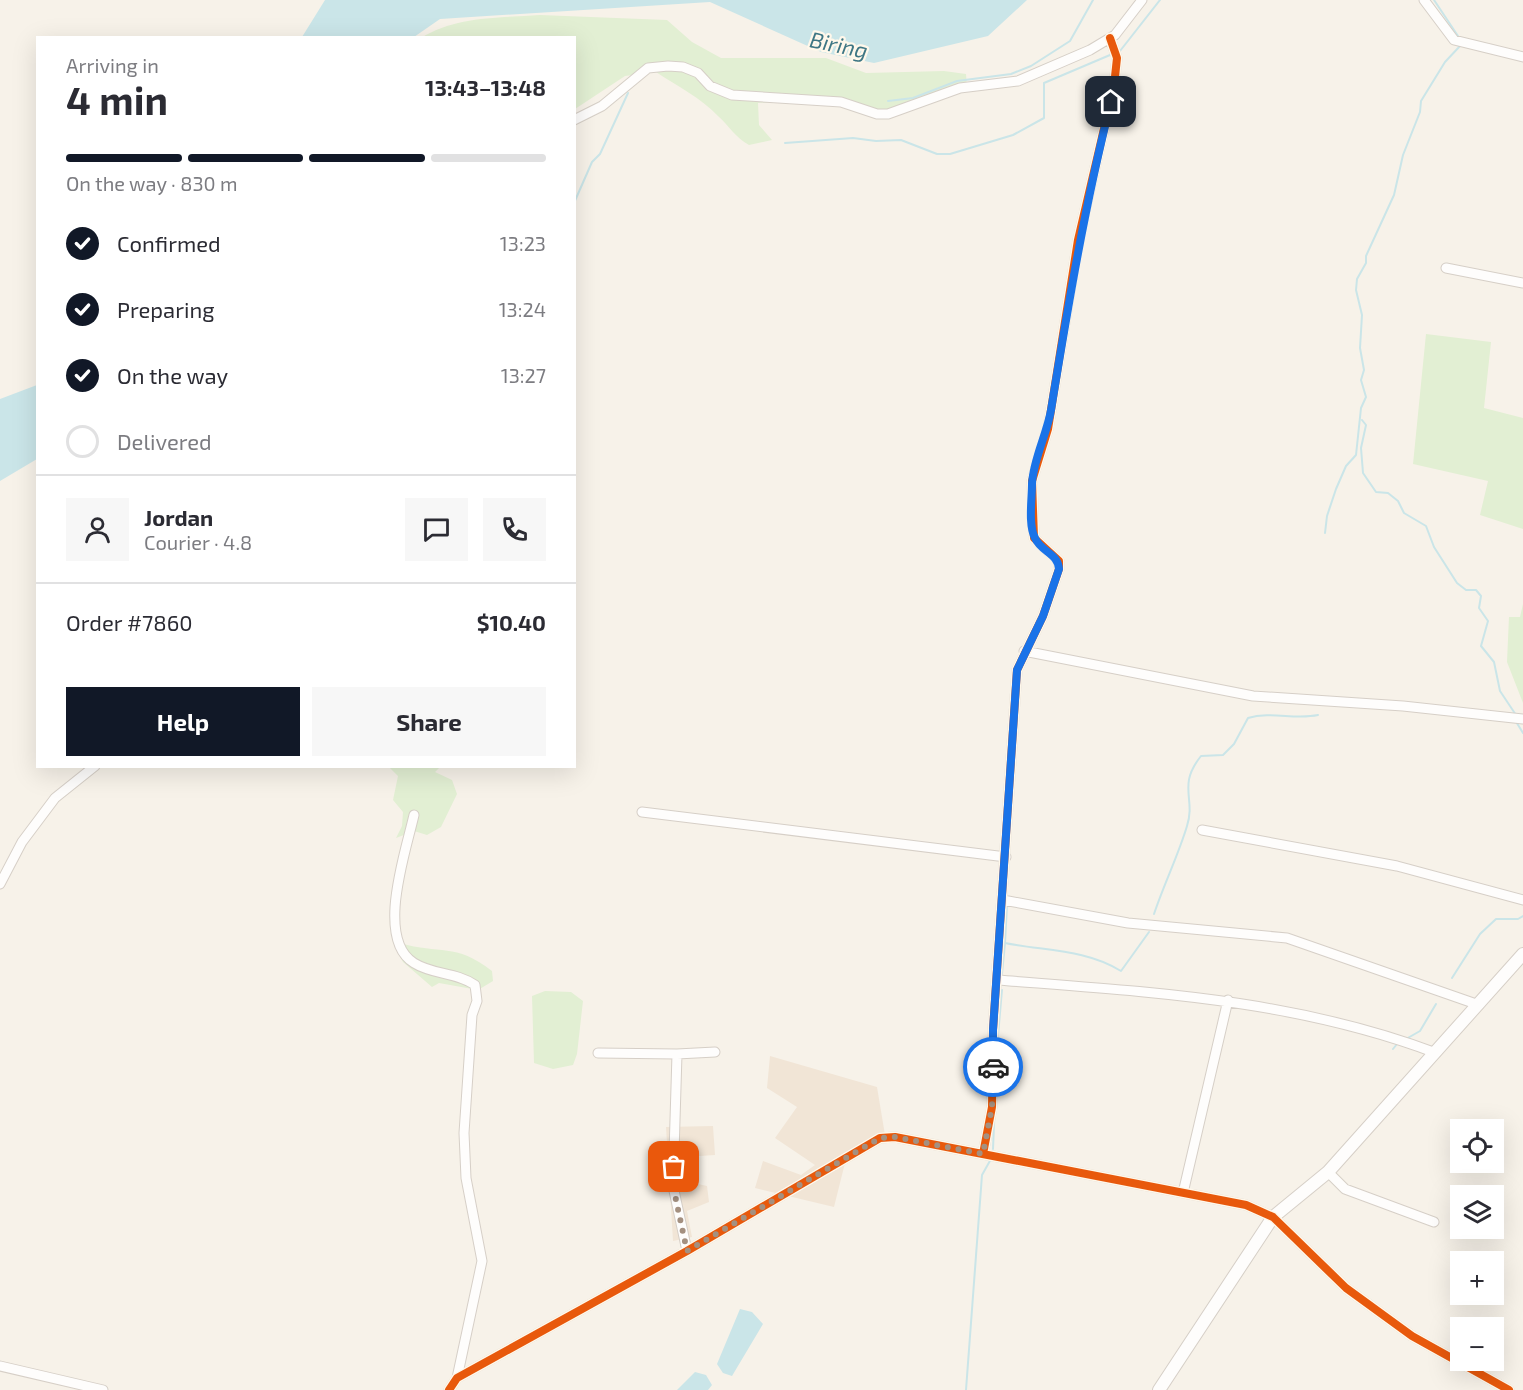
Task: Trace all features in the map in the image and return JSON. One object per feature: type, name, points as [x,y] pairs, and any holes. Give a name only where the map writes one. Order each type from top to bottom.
[{"type":"street","points":[[576,119],[603,106],[648,68],[668,66],[698,73],[710,86],[732,95],[841,102],[877,114],[888,114],[960,88],[1018,81],[1090,50],[1110,38],[1142,0]]},
{"type":"street","points":[[1424,0],[1454,40],[1523,57]]},
{"type":"street","points":[[983,1154],[992,1107],[993,1030],[1017,670],[1024,651],[1043,616],[1059,569],[1059,561],[1034,537],[1032,481],[1048,429],[1078,240],[1114,86],[1117,58],[1110,38]]},
{"type":"street","points":[[1446,268],[1523,284]]},
{"type":"street","points":[[1024,651],[1253,696],[1403,706],[1523,719]]},
{"type":"street","points":[[0,884],[22,842],[55,798],[92,768]]},
{"type":"street","points":[[642,812],[1006,857]]},
{"type":"street","points":[[414,815],[395,908],[396,941],[408,959],[417,965],[463,976],[475,985],[477,994],[472,1015],[465,1133],[466,1178],[482,1261],[456,1378],[449,1390]]},
{"type":"street","points":[[1202,830],[1397,866],[1523,900]]},
{"type":"street","points":[[1003,900],[1128,922],[1287,938],[1479,1005]]},
{"type":"street","points":[[1159,1390],[1273,1217],[1328,1172],[1521,961]]},
{"type":"street","points":[[998,980],[1228,1000],[1377,1035],[1436,1053]]},
{"type":"street","points":[[1183,1193],[1228,1000]]},
{"type":"street","points":[[598,1053],[715,1052]]},
{"type":"street","points":[[677,1054],[673,1186],[687,1251]]},
{"type":"street","points":[[456,1378],[687,1251],[880,1138],[895,1137],[1246,1205],[1273,1217],[1346,1288],[1412,1336],[1509,1390]]},
{"type":"street","points":[[1328,1172],[1351,1192],[1434,1222]]},
{"type":"street","points":[[0,1366],[104,1390]]},
{"type":"shaded area","points":[[770,1056],[877,1087],[886,1141],[845,1163],[834,1207],[755,1188],[763,1161],[801,1175],[815,1165],[775,1138],[797,1107],[767,1088]]},
{"type":"shaded area","points":[[713,1126],[715,1155],[670,1158],[671,1178],[707,1186],[709,1202],[687,1211],[692,1237],[673,1241],[666,1127]]},
{"type":"green space","points":[[540,15],[667,20],[692,42],[721,58],[826,58],[866,73],[944,71],[966,74],[967,87],[916,99],[901,113],[873,110],[849,99],[830,98],[758,103],[759,125],[772,140],[749,145],[689,92],[656,72],[625,76],[576,108],[576,36],[425,36],[463,22]]},
{"type":"green space","points":[[1426,334],[1491,342],[1484,408],[1523,418],[1523,529],[1480,515],[1488,481],[1413,464]]},
{"type":"green space","points":[[1523,604],[1523,703],[1507,662],[1509,617],[1520,617]]},
{"type":"green space","points":[[390,768],[439,768],[435,772],[452,780],[457,794],[441,827],[427,835],[414,831],[396,838],[402,826],[403,812],[393,800],[398,776]]},
{"type":"green space","points":[[400,943],[468,956],[492,971],[493,981],[478,990],[439,983],[432,987],[403,962],[398,952]]},
{"type":"green space","points":[[545,991],[571,992],[583,1001],[577,1054],[573,1065],[553,1069],[534,1063],[532,996]]},
{"type":"water","name":"Biring","points":[[325,0],[1027,0],[988,36],[874,63],[821,52],[710,2],[440,19],[415,36],[303,36]]},
{"type":"water","points":[[36,385],[36,460],[0,481],[0,399]]},
{"type":"water","points":[[740,1309],[752,1312],[763,1324],[732,1376],[723,1373],[717,1364]]},
{"type":"water","points":[[695,1372],[706,1375],[712,1385],[708,1390],[677,1390]]},
{"type":"waterway","points":[[888,101],[913,98],[957,81],[1011,74],[1031,66],[1070,41],[1093,0]]},
{"type":"waterway","points":[[1120,51],[1160,0]]},
{"type":"waterway","points":[[1434,0],[1458,36]]},
{"type":"waterway","points":[[1325,533],[1327,516],[1336,489],[1346,466],[1356,455],[1361,408],[1366,397],[1361,380],[1364,370],[1360,348],[1362,315],[1356,290],[1357,279],[1394,195],[1403,155],[1420,112],[1421,101],[1445,62],[1460,46]]},
{"type":"waterway","points":[[785,143],[853,138],[876,141],[901,140],[937,154],[950,154],[1013,135],[1044,118],[1044,83],[1110,55]]},
{"type":"waterway","points":[[576,198],[592,162],[600,154],[628,93]]},
{"type":"waterway","points":[[1362,420],[1366,425],[1361,448],[1363,473],[1376,492],[1388,493],[1398,501],[1404,513],[1426,526],[1434,547],[1457,583],[1466,590],[1476,590],[1481,596],[1479,608],[1488,621],[1481,646],[1494,662],[1500,691],[1516,715]]},
{"type":"waterway","points":[[1154,914],[1187,826],[1190,807],[1188,784],[1194,766],[1201,756],[1223,755],[1234,744],[1248,718],[1265,715],[1301,717],[1318,715]]},
{"type":"waterway","points":[[1515,720],[1523,733]]},
{"type":"waterway","points":[[1005,943],[1007,905]]},
{"type":"waterway","points":[[1452,978],[1480,934],[1496,919],[1518,919],[1523,916]]},
{"type":"waterway","points":[[1002,974],[1005,943],[1094,958],[1121,971],[1149,932]]},
{"type":"waterway","points":[[997,1047],[1002,990]]},
{"type":"waterway","points":[[1406,1039],[1420,1031],[1436,1004]]},
{"type":"waterway","points":[[1393,1049],[1397,1044]]},
{"type":"waterway","points":[[993,1149],[997,1053]]},
{"type":"waterway","points":[[966,1390],[982,1175],[991,1159]]},
{"type":"cycle path","points":[[983,1154],[992,1107],[993,1030],[1017,670],[1043,616],[1059,569],[1059,561],[1034,538],[1032,481],[1048,429],[1078,240],[1114,86],[1117,58],[1110,38]]},
{"type":"cycle path","points":[[449,1390],[457,1378],[687,1251],[880,1138],[895,1137],[1246,1205],[1273,1217],[1346,1288],[1412,1336],[1509,1390]]},
{"type":"way so far","points":[[674,1167],[673,1186],[687,1251],[880,1138],[895,1137],[983,1154],[992,1107],[993,1067]]},
{"type":"route","points":[[993,1067],[993,1030],[1017,670],[1021,657],[1043,616],[1059,569],[1059,561],[1034,537],[1032,481],[1048,429],[1078,240],[1111,102]]}]
